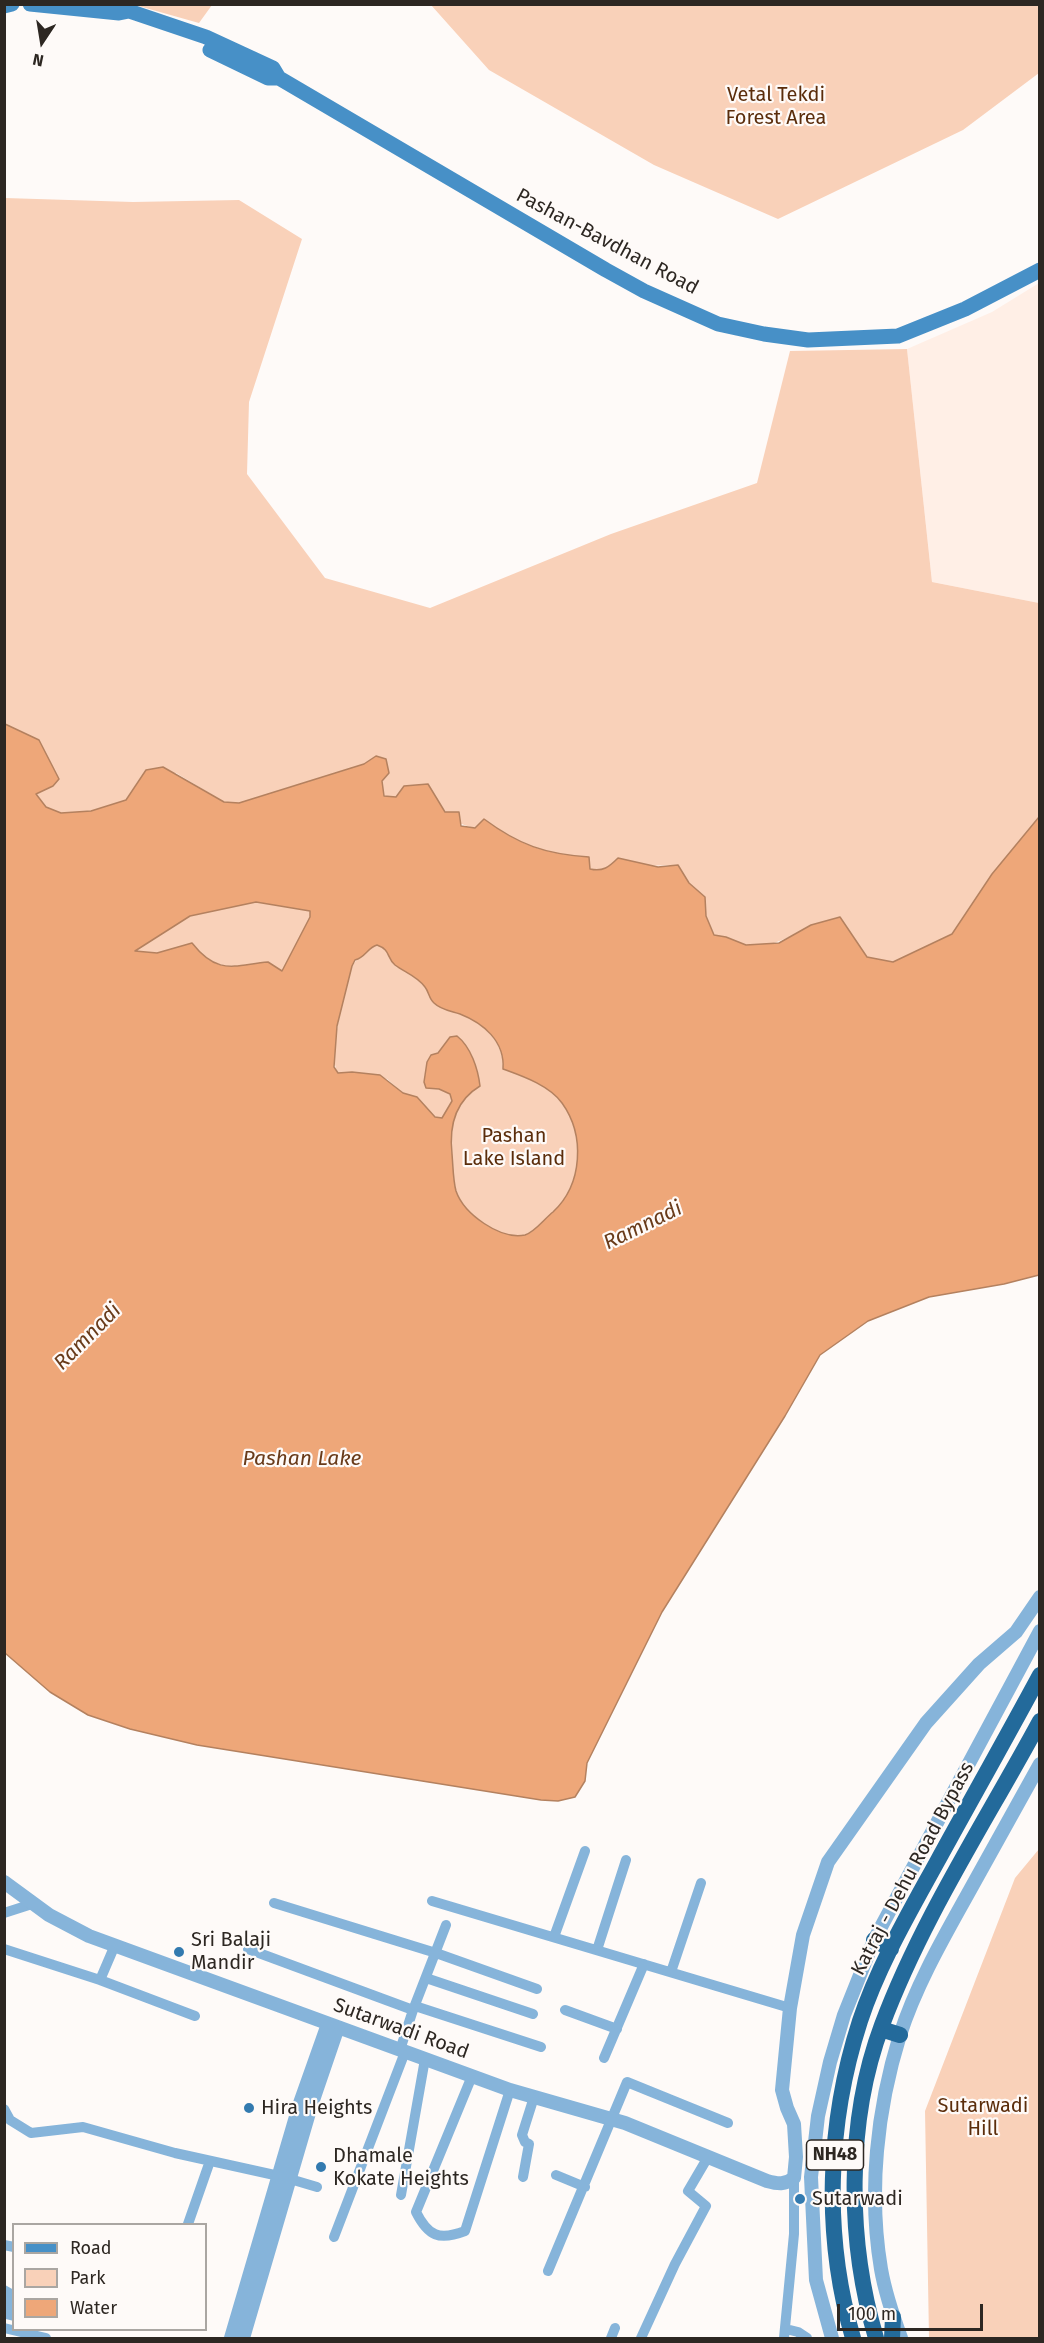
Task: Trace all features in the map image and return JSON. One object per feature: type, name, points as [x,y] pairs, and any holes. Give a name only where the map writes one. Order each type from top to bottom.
[{"type":"highway","name":"Katraj - Dehu Road Bypass","points":[[854,2338],[839,2276],[833,2224],[833,2178],[838,2118],[860,2020],[908,1915],[1040,1676]]},
{"type":"highway","name":"Katraj - Dehu Road Bypass","points":[[876,2338],[861,2273],[855,2223],[855,2179],[860,2121],[869,2071],[881,2029],[898,1985],[927,1925],[1040,1721]]},
{"type":"highway","points":[[874,1940],[891,1950]]},
{"type":"highway","points":[[881,2029],[900,2035]]},
{"type":"highway","points":[[892,2338],[893,2317]]},
{"type":"main road","points":[[4,6],[12,4]]},
{"type":"main road","name":"Pashan-Bavdhan Road","points":[[30,4],[119,13],[126,19],[203,46],[268,78],[279,78],[606,270],[644,291],[718,324],[808,340],[898,336],[966,309],[1040,270]]},
{"type":"street","points":[[807,2338],[798,2332],[785,2334],[794,2234],[796,2157],[794,2124],[782,2090],[790,2008],[803,1935],[828,1862],[926,1723],[950,1695],[1016,1632],[1040,1597]]},
{"type":"street","points":[[832,2338],[816,2280],[811,2177],[818,2116],[844,2014],[874,1940],[1040,1631]]},
{"type":"street","points":[[996,1650],[1005,1648],[1017,1650],[1026,1657]]},
{"type":"street","points":[[901,2338],[881,2270],[876,2221],[875,2180],[880,2124],[889,2076],[900,2035],[946,1934],[1040,1764]]},
{"type":"street","points":[[554,1937],[585,1851]]},
{"type":"street","points":[[597,1950],[626,1860]]},
{"type":"street","name":"Sutarwadi Road","points":[[4,1882],[49,1916],[89,1936],[510,2090],[611,2119],[778,2184],[787,2183],[794,2178]]},
{"type":"street","points":[[671,1972],[701,1883]]},
{"type":"street","points":[[432,1901],[790,2008]]},
{"type":"street","points":[[274,1903],[436,1953],[537,1989]]},
{"type":"street","points":[[4,1913],[32,1904]]},
{"type":"street","points":[[334,2237],[402,2051],[414,2008],[446,1925]]},
{"type":"street","points":[[100,1980],[115,1945]]},
{"type":"street","points":[[4,1949],[100,1980],[195,2016]]},
{"type":"street","points":[[248,1950],[414,2008],[542,2047]]},
{"type":"street","points":[[604,2058],[644,1964]]},
{"type":"street","points":[[426,1978],[533,2014]]},
{"type":"street","points":[[565,2010],[616,2029]]},
{"type":"street","points":[[231,2338],[333,2026]]},
{"type":"street","points":[[401,2195],[425,2059]]},
{"type":"street","points":[[472,2076],[416,2212],[424,2228],[440,2236],[450,2237],[465,2231],[510,2090]]},
{"type":"street","points":[[548,2271],[627,2082],[728,2123]]},
{"type":"street","points":[[523,2177],[529,2144],[525,2142],[522,2135],[534,2097]]},
{"type":"street","points":[[4,2109],[10,2121],[31,2133],[83,2127],[283,2182],[317,2187]]},
{"type":"street","points":[[641,2338],[675,2264],[706,2206],[688,2192],[708,2157]]},
{"type":"street","points":[[189,2223],[210,2161]]},
{"type":"street","points":[[556,2175],[585,2187]]},
{"type":"street","points":[[243,2338],[283,2182]]},
{"type":"street","points":[[4,2290],[11,2294],[6,2314],[12,2316]]},
{"type":"street","points":[[27,2331],[46,2338]]},
{"type":"shaded area","points":[[1039,283],[1039,603],[932,582],[907,349],[992,312]]},
{"type":"green space","points":[[135,5],[212,5],[199,23]]},
{"type":"green space","name":"Vetal Tekdi Forest Area","points":[[431,5],[1039,5],[1039,73],[963,130],[778,219],[654,165],[489,70]]},
{"type":"green space","points":[[5,198],[133,202],[239,200],[302,239],[249,402],[247,474],[325,578],[430,608],[611,534],[757,483],[790,351],[907,349],[932,582],[1039,603],[1039,817],[992,874],[952,934],[893,962],[867,957],[811,925],[780,941],[763,946],[745,945],[714,935],[706,916],[705,897],[689,883],[678,865],[610,867],[600,871],[590,869],[589,857],[533,847],[484,819],[475,828],[466,826],[452,818],[428,784],[404,786],[396,797],[384,796],[382,781],[389,772],[386,759],[377,756],[364,764],[239,803],[224,802],[176,773],[126,800],[91,811],[61,813],[46,807],[35,794],[53,786],[39,740],[5,724]]},
{"type":"green space","points":[[256,902],[310,911],[310,917],[282,971],[268,962],[235,966],[218,964],[201,953],[192,943],[157,953],[134,951],[190,916],[203,911]]},
{"type":"green space","name":"Pashan Lake Island","points":[[377,945],[386,951],[395,964],[422,983],[431,1000],[437,1005],[477,1022],[491,1034],[500,1050],[503,1069],[550,1091],[562,1103],[569,1116],[575,1130],[577,1145],[575,1174],[563,1201],[529,1233],[515,1235],[505,1233],[484,1224],[460,1200],[456,1191],[451,1144],[455,1116],[465,1099],[480,1086],[473,1059],[462,1040],[450,1037],[438,1053],[431,1055],[427,1062],[424,1081],[450,1094],[452,1101],[442,1118],[435,1118],[417,1097],[403,1093],[387,1079],[352,1072],[338,1073],[335,1064],[336,1037],[352,966],[370,947]]},
{"type":"green space","name":"Sutarwadi Hill","points":[[1039,1849],[1039,2338],[929,2338],[925,2111],[1015,1878]]},
{"type":"water","name":"Pashan Lake","points":[[5,724],[39,740],[59,779],[53,786],[36,794],[46,807],[61,813],[91,811],[126,800],[146,770],[163,767],[224,802],[239,803],[364,764],[376,756],[386,759],[389,773],[382,781],[384,796],[396,797],[404,786],[428,784],[445,812],[459,812],[461,826],[475,828],[484,819],[533,847],[589,857],[590,869],[606,868],[618,858],[658,867],[678,865],[689,883],[705,897],[706,916],[714,935],[746,945],[779,943],[811,925],[840,917],[867,957],[893,962],[952,934],[992,874],[1039,817],[1039,1275],[1004,1284],[929,1297],[868,1321],[820,1355],[785,1416],[662,1612],[587,1763],[585,1781],[575,1797],[558,1801],[541,1800],[197,1745],[130,1729],[88,1715],[50,1692],[5,1653]],"holes":[[[256,902],[310,911],[310,917],[282,971],[268,962],[236,966],[219,964],[210,960],[192,943],[157,953],[135,951],[190,916]],[[377,945],[386,951],[395,965],[422,983],[431,1000],[437,1005],[477,1022],[491,1034],[500,1050],[503,1069],[550,1091],[562,1103],[569,1116],[575,1130],[577,1144],[575,1174],[563,1201],[529,1233],[515,1235],[484,1224],[460,1200],[456,1191],[451,1144],[455,1116],[465,1099],[480,1086],[473,1059],[457,1036],[450,1037],[438,1053],[431,1055],[427,1062],[424,1082],[426,1088],[439,1089],[450,1094],[452,1101],[442,1118],[435,1117],[417,1097],[403,1093],[380,1075],[338,1073],[334,1067],[337,1026],[352,966],[355,960]]]},
{"type":"place","name":"Sri Balaji Mandir","points":[[179,1952]]},
{"type":"place","name":"Hira Heights","points":[[249,2108]]},
{"type":"place","name":"Dhamale Kokate Heights","points":[[321,2167]]},
{"type":"place","name":"Sutarwadi","points":[[800,2199]]},
{"type":"water label","name":"Ramnadi","points":[[643,1226]]},
{"type":"water label","name":"Ramnadi","points":[[88,1337]]}]
